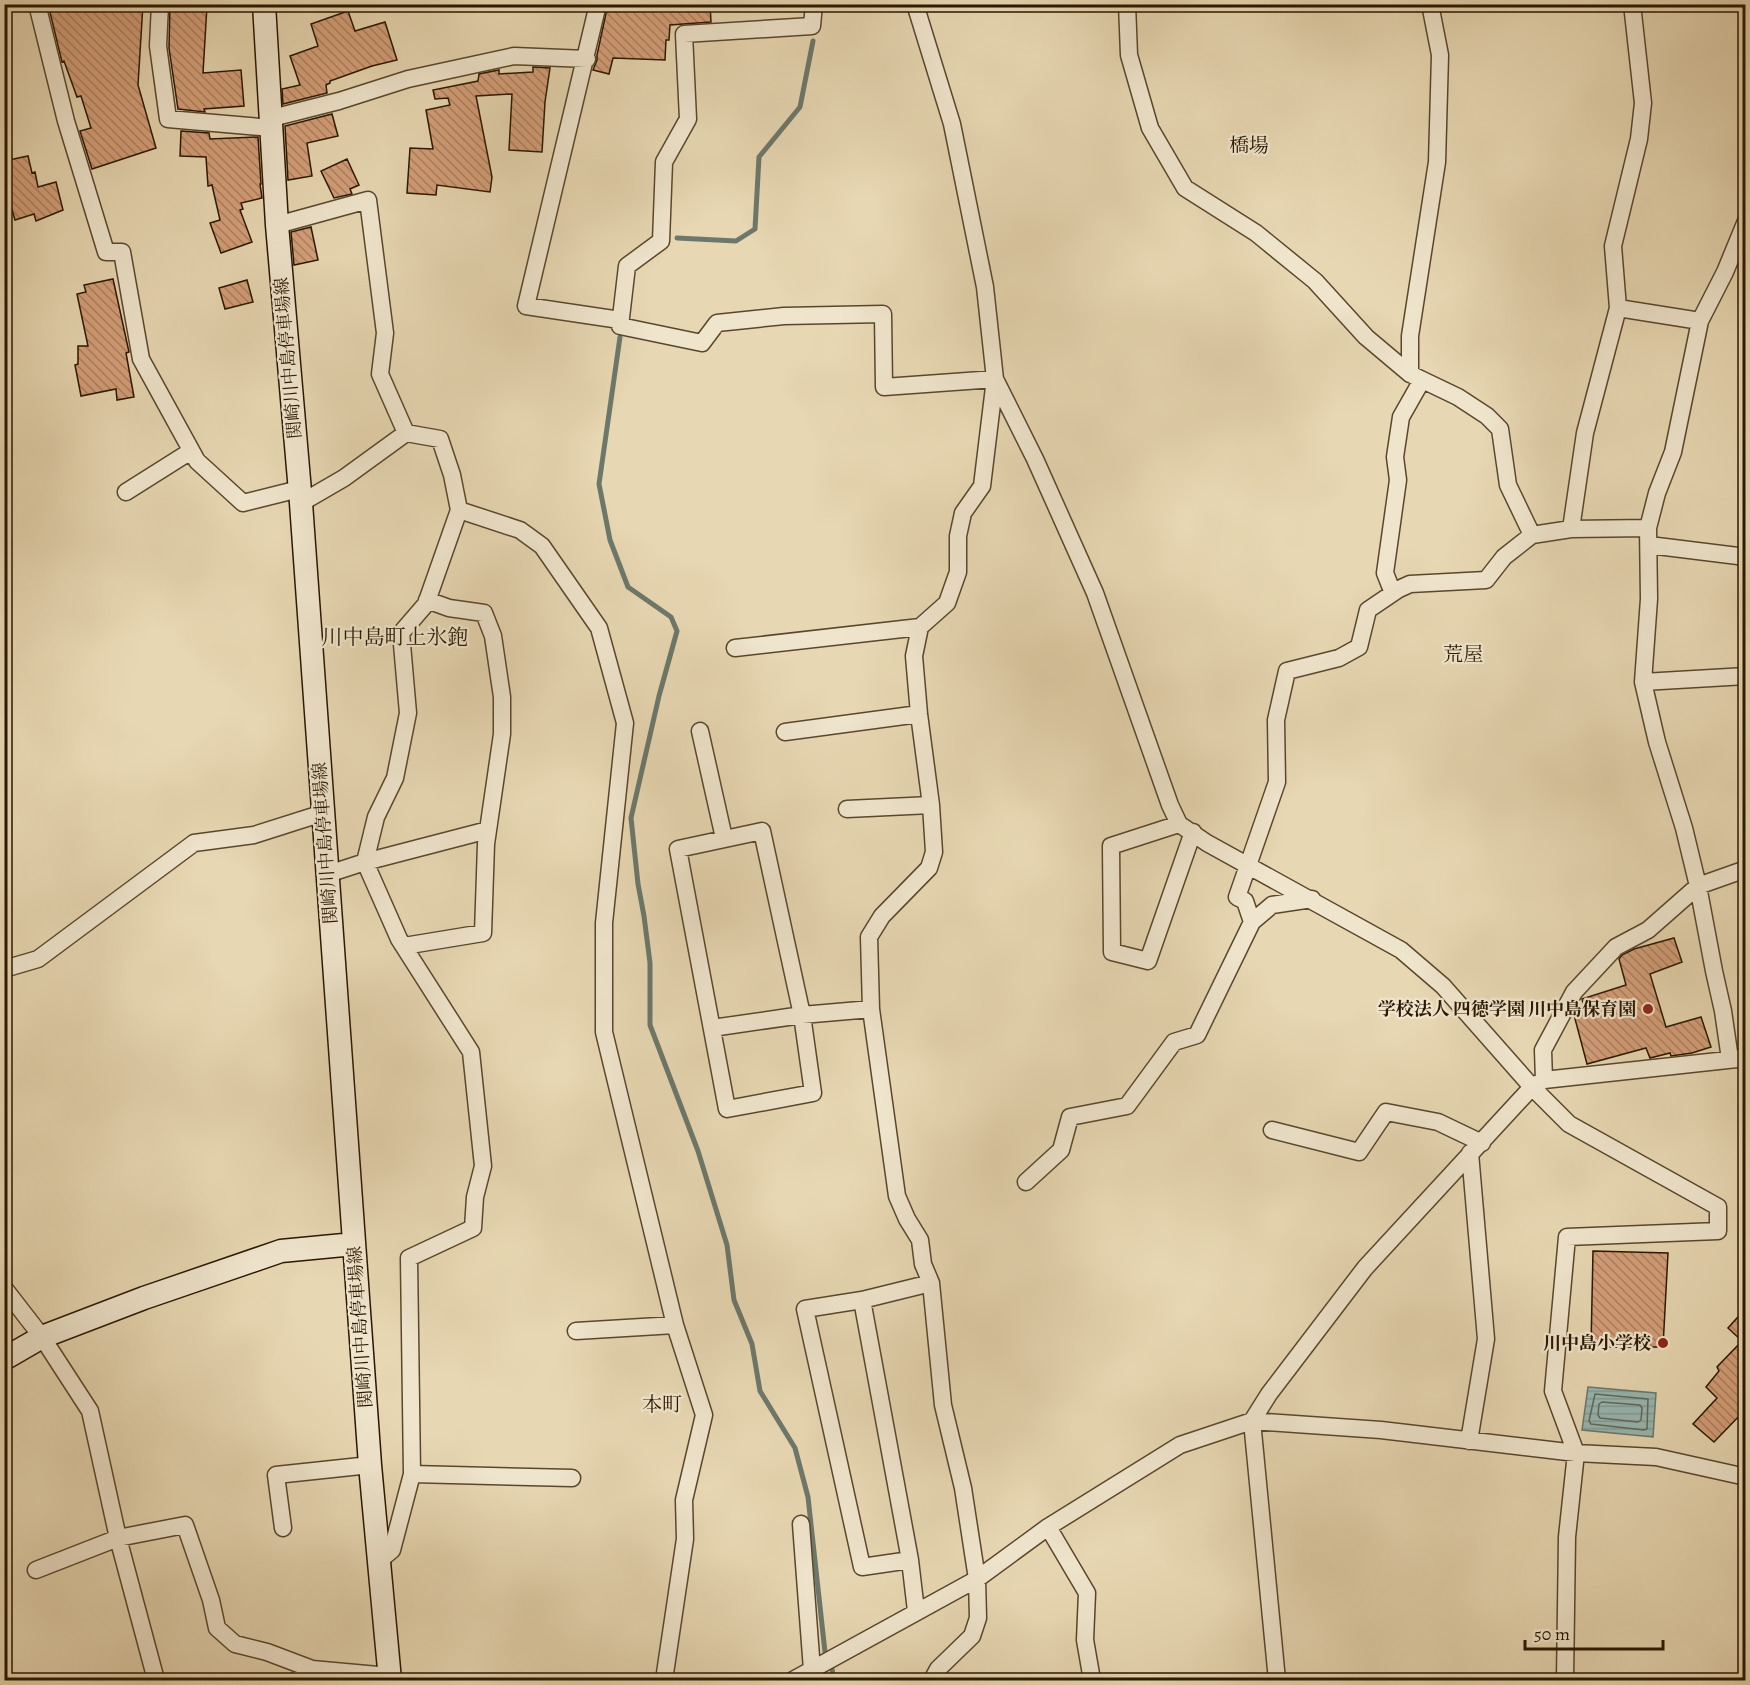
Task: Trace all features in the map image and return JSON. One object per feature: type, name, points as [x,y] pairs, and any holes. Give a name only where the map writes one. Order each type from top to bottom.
[{"type":"main road","name":"関崎川中島停車場線","points":[[264,4],[277,225],[300,496],[370,1465],[389,1678]]},
{"type":"main road","points":[[4,1359],[42,1337],[144,1298],[281,1251],[354,1244]]},
{"type":"street","points":[[38,4],[66,121],[106,252],[122,252],[141,359],[196,461],[243,503],[300,496],[344,478],[406,433],[440,439],[452,475],[459,510],[427,600],[401,633],[408,713],[395,778],[376,817],[365,862],[404,946],[471,1052],[480,1119],[483,1166],[475,1197],[473,1228],[409,1258],[412,1474],[392,1550],[380,1560]]},
{"type":"street","points":[[160,4],[158,46],[168,119],[272,123],[408,79],[514,56],[586,59]]},
{"type":"street","points":[[598,4],[526,306],[620,320]]},
{"type":"street","points":[[814,4],[812,26],[684,34],[688,119],[664,162],[661,241],[627,266],[620,326],[702,344],[717,323],[784,316],[883,314],[884,387],[995,379]]},
{"type":"street","points":[[735,648],[920,627],[947,603],[958,572],[958,536],[963,513],[982,486],[995,379],[985,287],[952,124],[915,4]]},
{"type":"street","points":[[1127,4],[1129,55],[1150,128],[1185,188],[1256,232],[1315,281],[1366,337],[1416,377],[1458,397],[1487,416],[1500,429],[1508,485],[1532,535]]},
{"type":"street","points":[[1393,593],[1385,573],[1398,480],[1395,457],[1401,417],[1416,377],[1410,336],[1437,162],[1440,55],[1430,4]]},
{"type":"street","points":[[1571,529],[1585,433],[1618,308],[1613,246],[1640,139],[1643,103],[1632,4]]},
{"type":"street","points":[[277,225],[368,200],[385,333],[380,374],[406,433]]},
{"type":"street","points":[[1538,1083],[1738,1059],[1723,1011],[1684,828],[1657,742],[1643,682],[1649,599],[1649,537],[1657,493],[1673,452],[1700,321],[1725,272],[1746,221]]},
{"type":"street","points":[[1618,308],[1700,321]]},
{"type":"street","points":[[995,379],[1035,459],[1095,593],[1170,805],[1186,828],[1207,843],[1401,950],[1443,986],[1538,1083],[1569,1124],[1718,1207],[1718,1231],[1567,1237],[1553,1391],[1576,1453],[1567,1538],[1565,1680]]},
{"type":"street","points":[[126,492],[192,451]]},
{"type":"street","points":[[459,510],[520,530],[542,546],[599,628],[625,723],[604,923],[604,1032],[675,1325],[704,1415],[684,1500],[685,1539],[664,1680]]},
{"type":"street","points":[[1252,922],[1245,901],[1237,897],[1277,782],[1276,720],[1287,671],[1339,658],[1359,647],[1368,610],[1410,584],[1486,580],[1504,557],[1532,535],[1571,529],[1649,537],[1746,558]]},
{"type":"street","points":[[404,946],[483,933],[488,830],[502,734],[502,697],[493,636],[484,613],[448,608],[427,600]]},
{"type":"street","points":[[920,627],[914,656],[934,852],[928,868],[882,916],[869,938],[871,1009],[897,1197],[920,1240],[923,1264],[931,1284],[943,1405],[963,1488],[977,1579],[978,1618],[972,1636],[938,1669],[932,1680]]},
{"type":"street","points":[[1643,682],[1746,675]]},
{"type":"street","points":[[785,732],[919,714]]},
{"type":"street","points":[[699,730],[724,838]]},
{"type":"street","points":[[847,809],[931,805]]},
{"type":"street","points":[[4,969],[38,959],[194,843],[254,835],[323,813]]},
{"type":"street","points":[[1186,828],[1148,961],[1112,952],[1111,846],[1186,828]]},
{"type":"street","points":[[328,874],[488,830]]},
{"type":"street","points":[[762,831],[802,1015],[813,1093],[727,1109],[678,849],[724,838],[762,831]]},
{"type":"street","points":[[1277,1680],[1252,1421],[1269,1394],[1365,1269],[1538,1083],[1544,1050],[1574,992],[1616,947],[1648,930],[1698,886],[1746,868]]},
{"type":"street","points":[[1026,1182],[1061,1150],[1070,1117],[1127,1106],[1174,1042],[1197,1035],[1252,922],[1272,905],[1312,899]]},
{"type":"street","points":[[712,1028],[802,1015],[871,1009]]},
{"type":"street","points":[[1272,1130],[1359,1152],[1386,1112],[1438,1122],[1476,1148]]},
{"type":"street","points":[[1469,1441],[1486,1339],[1476,1148]]},
{"type":"street","points":[[910,1560],[862,1567],[805,1309],[862,1300],[931,1284]]},
{"type":"street","points":[[4,1288],[42,1337],[90,1411],[118,1538],[156,1680]]},
{"type":"street","points":[[862,1300],[910,1560],[916,1611]]},
{"type":"street","points":[[576,1331],[675,1325]]},
{"type":"street","points":[[793,1680],[977,1579],[1048,1527],[1180,1445],[1252,1421],[1381,1431],[1576,1453],[1656,1456],[1746,1477]]},
{"type":"street","points":[[283,1528],[276,1475],[370,1465]]},
{"type":"street","points":[[412,1474],[572,1478]]},
{"type":"street","points":[[801,1524],[812,1670]]},
{"type":"street","points":[[36,1570],[118,1538],[185,1525],[211,1600],[217,1628],[235,1644],[267,1652],[312,1669],[389,1678]]},
{"type":"street","points":[[1048,1527],[1087,1593],[1086,1640],[1092,1680]]},
{"type":"street","points":[[297,1680],[312,1669]]},
{"type":"water","points":[[1588,1387],[1656,1393],[1653,1437],[1582,1430]]},
{"type":"building","points":[[48,4],[143,4],[138,85],[156,148],[92,169],[80,131],[91,128],[81,96],[77,97],[64,61],[62,62]]},
{"type":"building","points":[[170,4],[207,6],[203,73],[241,70],[244,106],[204,109],[205,112],[178,109],[169,48]]},
{"type":"building","points":[[608,4],[710,4],[711,22],[670,25],[669,40],[666,40],[665,60],[613,58],[609,74],[593,70]]},
{"type":"building","points":[[348,11],[355,31],[385,22],[397,60],[330,81],[326,85],[327,93],[283,104],[282,89],[300,85],[290,56],[318,46],[311,24]]},
{"type":"building","points":[[533,67],[550,68],[542,152],[509,150],[512,94],[476,96],[492,177],[490,192],[437,185],[436,195],[407,193],[410,148],[433,149],[426,110],[450,105],[448,98],[435,99],[433,90],[478,81],[479,74],[499,70],[499,74],[533,72]]},
{"type":"building","points":[[332,114],[338,136],[307,143],[312,176],[288,180],[285,126]]},
{"type":"building","points":[[181,131],[209,133],[210,139],[258,137],[262,198],[241,203],[243,209],[240,210],[252,242],[221,253],[210,223],[220,220],[212,185],[208,186],[206,157],[180,156]]},
{"type":"building","points":[[28,156],[38,187],[56,182],[63,210],[36,221],[34,214],[15,220],[8,196],[4,197],[4,161]]},
{"type":"building","points":[[347,159],[359,185],[350,189],[352,194],[334,198],[321,171]]},
{"type":"building","points":[[311,227],[318,260],[294,265],[291,232]]},
{"type":"building","points":[[113,279],[129,352],[126,353],[134,397],[117,400],[116,389],[81,396],[75,365],[78,364],[78,346],[88,346],[77,294],[86,292],[84,285]]},
{"type":"building","points":[[247,280],[253,302],[225,309],[219,288]]},
{"type":"building","points":[[1674,938],[1682,962],[1650,974],[1666,1027],[1701,1017],[1711,1047],[1692,1053],[1671,1056],[1670,1053],[1650,1058],[1646,1048],[1587,1064],[1574,1015],[1585,1009],[1582,999],[1626,985],[1619,959],[1622,955],[1634,949]]},
{"type":"building","points":[[1593,1251],[1668,1253],[1663,1347],[1591,1347]]},
{"type":"building","points":[[1746,1308],[1746,1409],[1714,1442],[1693,1424],[1717,1398],[1706,1387],[1719,1371],[1717,1367],[1742,1341],[1728,1328]]},
{"type":"waterway","points":[[677,238],[736,241],[755,229],[759,157],[800,107],[813,41]]},
{"type":"waterway","points":[[620,337],[599,484],[610,540],[628,587],[671,617],[677,631],[659,696],[631,818],[650,963],[650,1025],[698,1151],[727,1245],[734,1300],[752,1344],[760,1391],[795,1448],[808,1497],[825,1652]]},
{"type":"waterway","points":[[832,1669],[834,1680]]},
{"type":"place","name":"学校法人 四徳学園 川中島保育園","points":[[1648,1009]]},
{"type":"place","name":"川中島小学校","points":[[1663,1343]]},
{"type":"district","name":"橋場","points":[[1249,145]]},
{"type":"district","name":"川中島町上氷鉋","points":[[395,637]]},
{"type":"district","name":"荒屋","points":[[1463,654]]},
{"type":"district","name":"本町","points":[[662,1404]]}]
